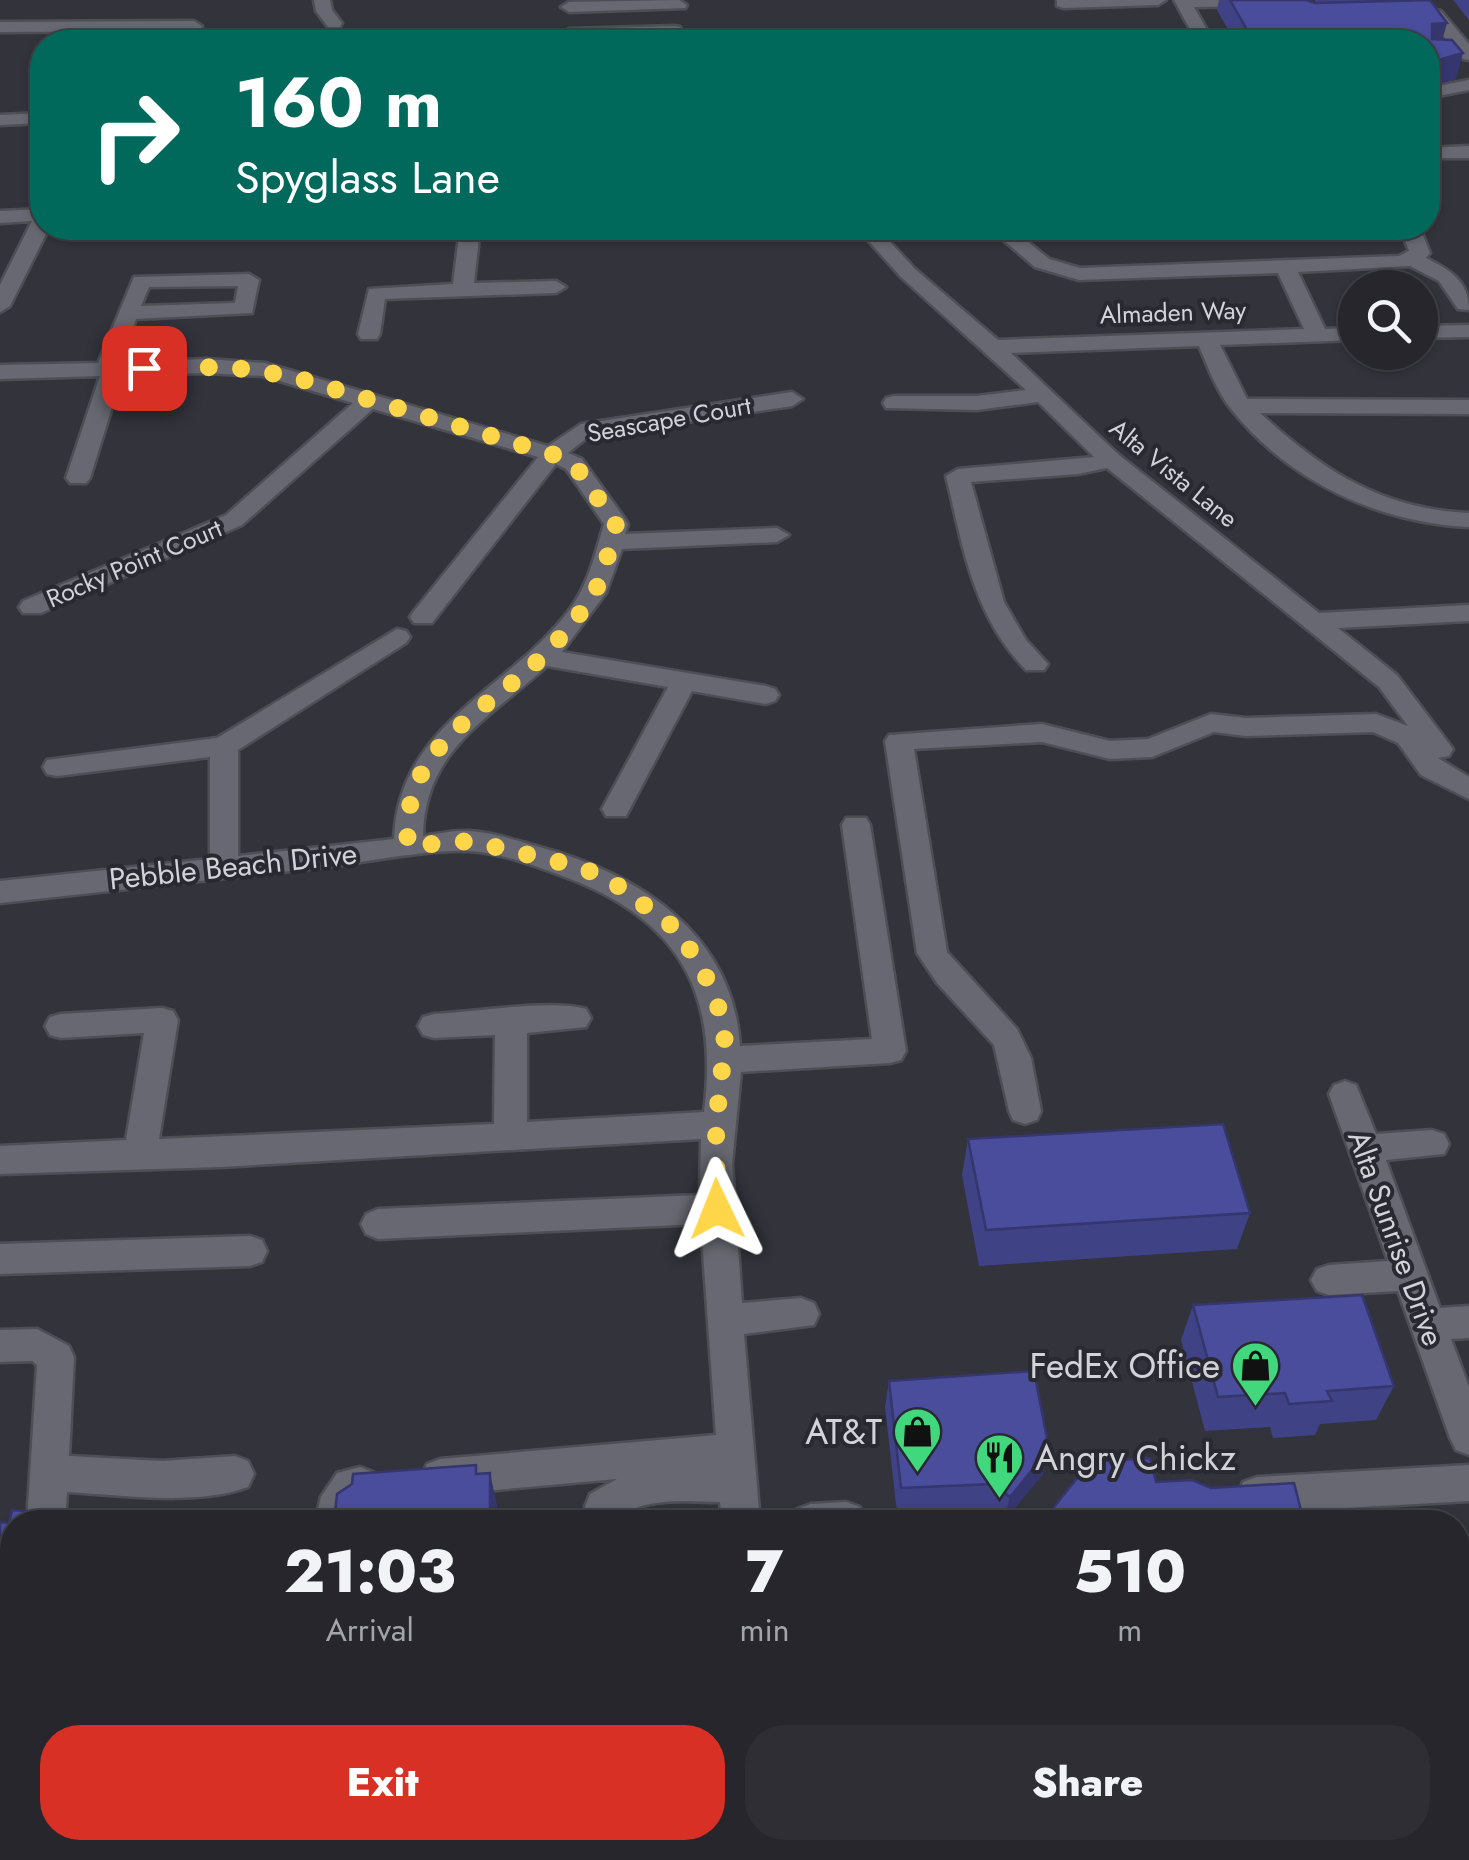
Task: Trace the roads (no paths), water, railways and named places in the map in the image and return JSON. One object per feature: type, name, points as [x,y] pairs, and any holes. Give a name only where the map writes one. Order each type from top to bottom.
[{"type":"street","points":[[322,0],[324,11],[334,23]]},
{"type":"street","points":[[1063,3],[1158,0]]},
{"type":"street","points":[[1423,0],[1469,56]]},
{"type":"street","points":[[1198,30],[1183,1],[1277,1]]},
{"type":"street","points":[[568,30],[569,4],[679,6]]},
{"type":"street","points":[[193,30],[202,5]]},
{"type":"street","points":[[1399,16],[1435,15]]},
{"type":"street","points":[[0,27],[82,30]]},
{"type":"street","points":[[1441,56],[1469,56]]},
{"type":"street","points":[[1440,91],[1469,85]]},
{"type":"street","points":[[0,120],[30,119]]},
{"type":"street","points":[[1440,153],[1469,152]]},
{"type":"street","points":[[0,217],[30,218]]},
{"type":"street","points":[[0,306],[32,240]]},
{"type":"street","points":[[463,290],[469,240]]},
{"type":"street","name":"Alta Vista Lane","points":[[877,240],[908,274],[993,347],[1111,460],[1388,681],[1446,758]]},
{"type":"street","points":[[1014,240],[1042,262],[1066,273],[1286,268],[1412,259],[1447,277],[1465,305]]},
{"type":"street","points":[[1412,259],[1420,253],[1417,240]]},
{"type":"street","points":[[1286,268],[1318,335]]},
{"type":"street","points":[[78,478],[110,369],[128,313],[141,280],[249,280],[245,308],[128,313]]},
{"type":"street","points":[[369,334],[376,293],[556,287]]},
{"type":"street","points":[[1438,331],[1469,330]]},
{"type":"street","name":"Almaden Way","points":[[993,347],[1338,334]]},
{"type":"street","points":[[1206,338],[1240,406],[1334,484],[1361,500],[1426,518],[1469,520]]},
{"type":"street","points":[[0,372],[206,366],[265,370],[552,454],[574,464],[616,524],[598,584],[542,657],[490,697],[438,748],[421,771],[406,821],[408,846]]},
{"type":"street","points":[[894,404],[977,403],[1043,395]]},
{"type":"street","name":"Rocky Point Court","points":[[32,608],[234,520],[371,399]]},
{"type":"street","name":"Seascape Court","points":[[552,454],[581,431],[792,399]]},
{"type":"street","points":[[1240,406],[1469,407]]},
{"type":"street","points":[[424,617],[552,454]]},
{"type":"street","points":[[1035,664],[1010,640],[996,615],[958,476],[1078,467],[1111,460]]},
{"type":"street","points":[[610,542],[776,536]]},
{"type":"street","points":[[1314,621],[1469,613]]},
{"type":"street","points":[[57,767],[224,746],[397,637]]},
{"type":"street","points":[[542,657],[766,695]]},
{"type":"street","points":[[616,809],[684,681]]},
{"type":"street","points":[[1025,1111],[1016,1059],[1001,1030],[946,979],[932,953],[900,741],[1042,733],[1110,750],[1152,748],[1211,724],[1246,727],[1376,723],[1408,737],[1430,768],[1469,789]]},
{"type":"street","points":[[224,746],[224,866]]},
{"type":"street","points":[[723,1060],[890,1051],[856,825]]},
{"type":"street","name":"Pebble Beach Drive","points":[[0,892],[470,841],[539,855],[606,877],[679,931],[710,984],[721,1015],[717,1209],[741,1510]]},
{"type":"street","points":[[434,1026],[575,1018]]},
{"type":"street","points":[[61,1026],[162,1020],[140,1152]]},
{"type":"street","points":[[510,1138],[511,1022]]},
{"type":"street","name":"Alta Sunrise Drive","points":[[1344,1094],[1469,1438]]},
{"type":"street","points":[[0,1160],[140,1152],[220,1153],[716,1124]]},
{"type":"street","points":[[1364,1148],[1432,1144]]},
{"type":"street","points":[[378,1224],[717,1209]]},
{"type":"street","points":[[0,1260],[250,1251]]},
{"type":"street","points":[[1328,1280],[1410,1275]]},
{"type":"street","points":[[726,1320],[801,1314]]},
{"type":"street","points":[[1428,1325],[1469,1322]]},
{"type":"street","points":[[0,1346],[37,1344],[56,1357],[46,1510]]},
{"type":"street","points":[[604,1507],[614,1497],[638,1489],[738,1467]]},
{"type":"street","points":[[335,1510],[350,1486],[738,1467]]},
{"type":"street","points":[[48,1473],[162,1478],[234,1474]]},
{"type":"street","points":[[1217,1496],[1469,1484]]},
{"type":"place","name":"FedEx Office","points":[[1255,1408]]},
{"type":"place","name":"AT&T","points":[[917,1474]]},
{"type":"place","name":"Angry Chickz","points":[[1000,1500]]}]
